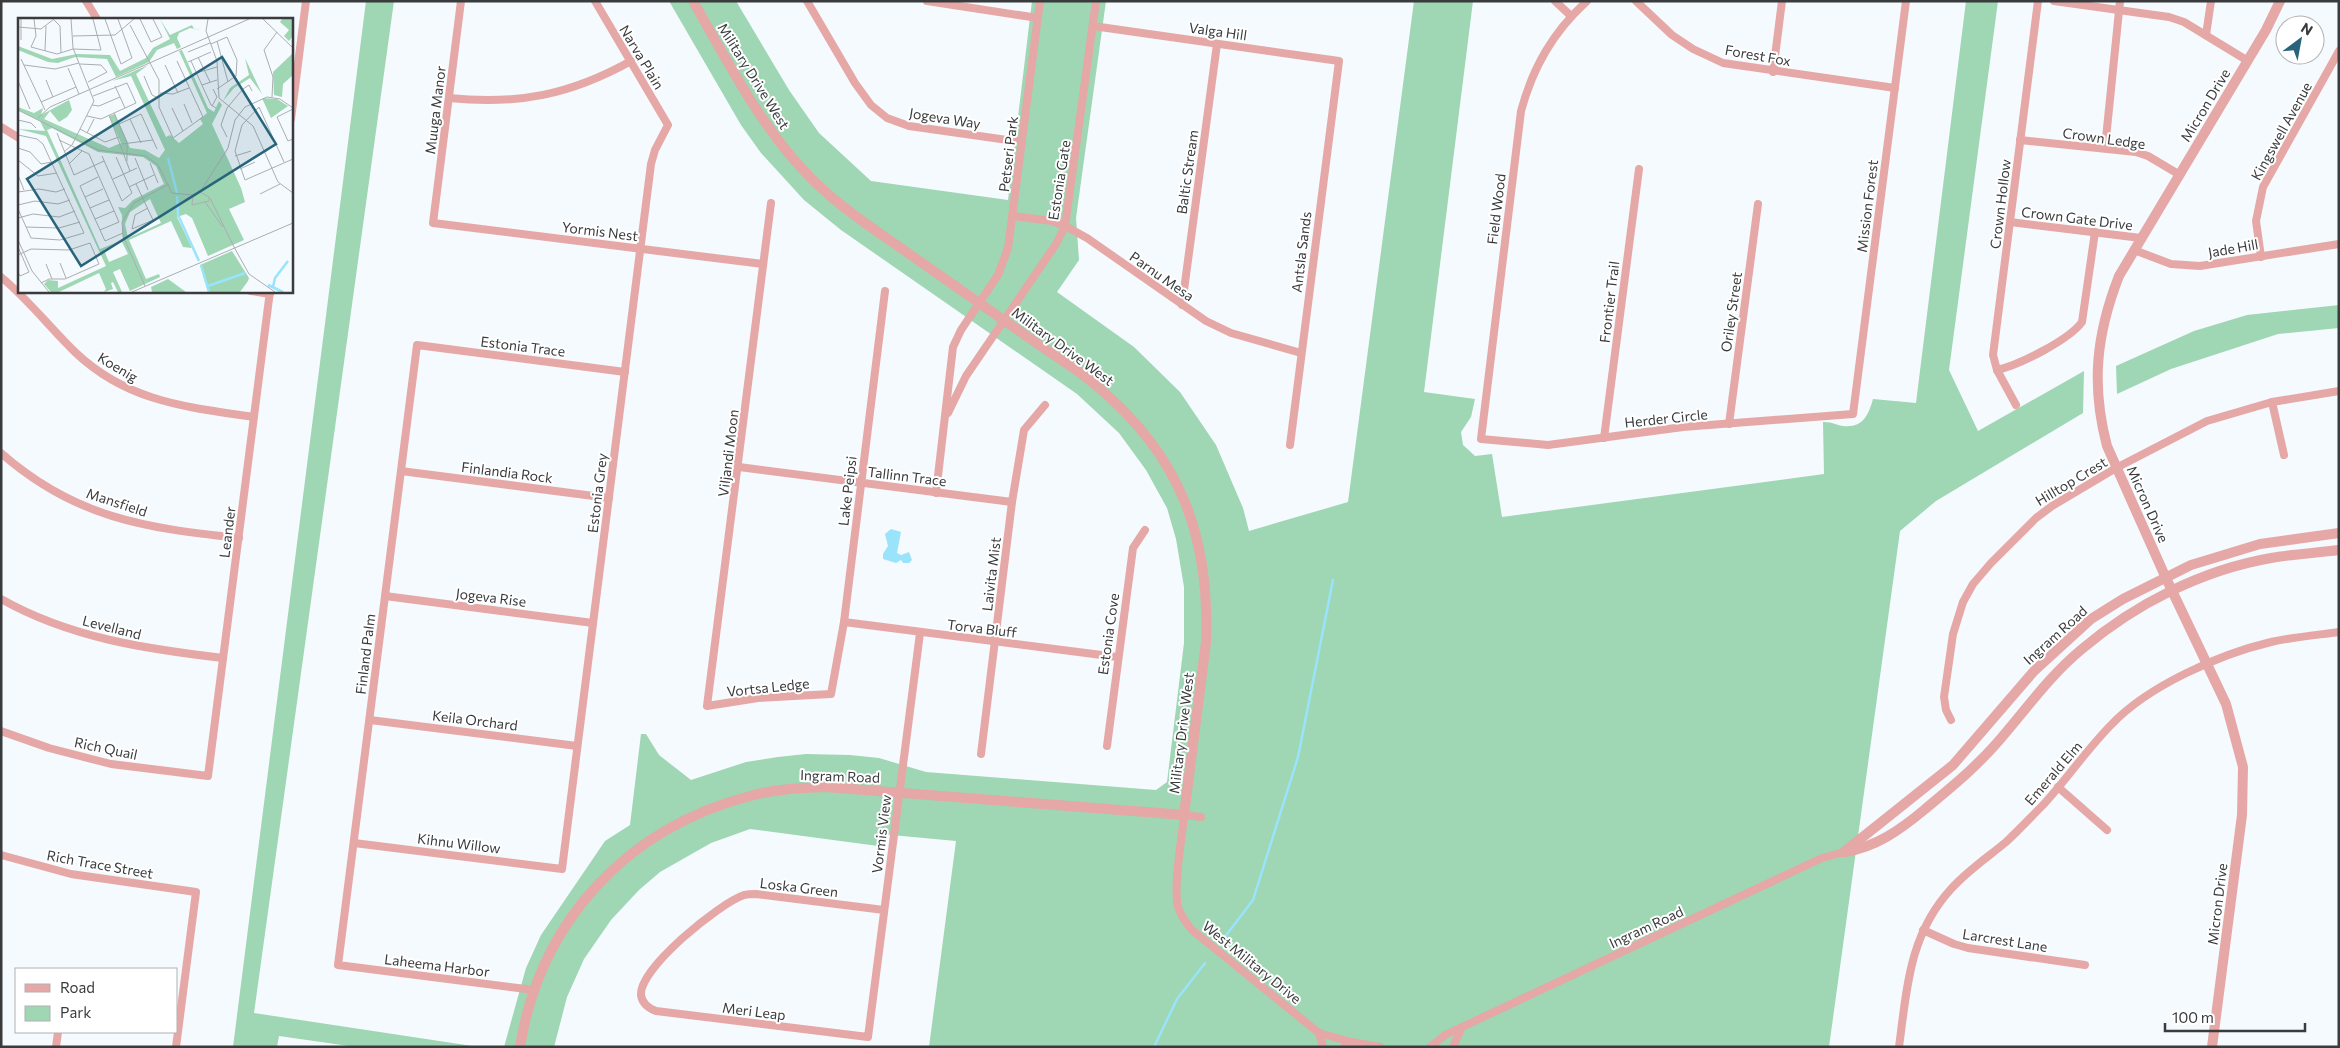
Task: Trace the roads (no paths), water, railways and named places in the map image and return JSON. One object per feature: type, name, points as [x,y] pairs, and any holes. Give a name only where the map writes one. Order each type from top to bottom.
[{"type":"street","points":[[86,1],[96,18]]},
{"type":"street","points":[[292,109],[306,1]]},
{"type":"street","name":"Muuga Manor","points":[[433,223],[461,1]]},
{"type":"street","name":"Narva Plain","points":[[595,1],[668,125]]},
{"type":"street","name":"Military Drive West","points":[[693,1],[756,110],[775,138],[804,172],[829,195],[867,224],[1096,385],[1136,422],[1172,474],[1194,526],[1206,586],[1207,633],[1184,816]]},
{"type":"street","name":"Jogeva Way","points":[[807,1],[855,83],[871,105],[887,118],[910,126],[1022,142]]},
{"type":"street","points":[[928,1],[1038,18]]},
{"type":"street","name":"Petseri Park","points":[[979,302],[998,275],[1008,248],[1040,1]]},
{"type":"street","name":"Estonia Gate","points":[[946,418],[966,376],[1056,244],[1065,226],[1096,1]]},
{"type":"street","points":[[1555,1],[1571,16]]},
{"type":"street","name":"Field Wood","points":[[1481,439],[1521,111],[1529,84],[1544,52],[1571,16],[1587,1]]},
{"type":"street","name":"Forest Fox","points":[[1636,1],[1672,35],[1723,63],[1774,72],[1895,88]]},
{"type":"street","points":[[1774,72],[1782,1]]},
{"type":"street","name":"Mission Forest","points":[[1854,414],[1906,1]]},
{"type":"street","name":"Crown Hollow","points":[[2016,405],[1997,370],[1993,355],[2038,1]]},
{"type":"street","points":[[2054,1],[2169,17],[2184,22],[2248,61]]},
{"type":"street","points":[[2105,148],[2120,1]]},
{"type":"street","points":[[2206,35],[2211,1]]},
{"type":"street","name":"Micron Drive","points":[[2212,1047],[2242,815],[2243,766],[2233,724],[2208,664],[2165,576],[2107,446],[2101,424],[2096,379],[2098,345],[2109,300],[2118,276],[2248,61],[2280,1]]},
{"type":"street","name":"Valga Hill","points":[[1093,26],[1339,62]]},
{"type":"street","name":"Baltic Stream","points":[[1182,305],[1217,44]]},
{"type":"street","name":"Kingswell Avenue","points":[[2261,256],[2256,221],[2263,187],[2339,51]]},
{"type":"street","points":[[449,98],[484,101],[520,99],[553,93],[581,86],[631,61]]},
{"type":"street","name":"Antsla Sands","points":[[1290,445],[1339,62]]},
{"type":"street","name":"Estonia Grey","points":[[562,869],[651,164],[655,150],[668,125]]},
{"type":"street","points":[[1,127],[18,137]]},
{"type":"street","name":"Crown Ledge","points":[[2020,140],[2136,152],[2148,156],[2180,174]]},
{"type":"street","name":"Frontier Trail","points":[[1604,438],[1639,169]]},
{"type":"street","name":"Viljandi Moon","points":[[707,706],[739,467],[771,203]]},
{"type":"street","name":"Oriley Street","points":[[1728,424],[1758,204]]},
{"type":"street","name":"Parnu Mesa","points":[[1013,216],[1052,221],[1065,226],[1087,238],[1206,320],[1231,333],[1301,353]]},
{"type":"street","name":"Crown Gate Drive","points":[[2010,222],[2141,238]]},
{"type":"street","name":"Yormis Nest","points":[[433,223],[763,264]]},
{"type":"street","points":[[1997,370],[2011,367],[2028,358],[2073,332],[2082,322],[2095,232]]},
{"type":"street","name":"Jade Hill","points":[[2134,250],[2158,260],[2186,266],[2215,266],[2261,256],[2339,244]]},
{"type":"street","name":"Koenig","points":[[1,277],[18,292]]},
{"type":"street","name":"Lake Peipsi","points":[[831,694],[844,622],[885,291]]},
{"type":"street","name":"Koenig","points":[[18,292],[75,352],[102,374],[127,388],[166,403],[254,417]]},
{"type":"street","name":"Leander","points":[[208,776],[270,292]]},
{"type":"street","name":"Estonia Gate","points":[[936,493],[953,347],[961,330],[979,302]]},
{"type":"street","name":"Estonia Trace","points":[[417,345],[625,372]]},
{"type":"street","name":"Finland Palm","points":[[338,965],[417,345]]},
{"type":"street","name":"Hilltop Crest","points":[[1951,720],[1946,710],[1944,696],[1953,634],[1963,602],[1973,584],[1991,563],[2036,518],[2052,506],[2116,468],[2207,421],[2272,402],[2339,392]]},
{"type":"street","points":[[2272,402],[2284,455]]},
{"type":"street","name":"Laivita Mist","points":[[981,754],[1012,502],[1024,430],[1045,405]]},
{"type":"street","name":"Herder Circle","points":[[1481,439],[1548,445],[1637,432],[1854,414]]},
{"type":"street","name":"Mansfield","points":[[1,453],[40,483],[70,500],[101,513],[134,523],[174,531],[239,538]]},
{"type":"street","name":"Tallinn Trace","points":[[739,467],[1012,502]]},
{"type":"street","name":"Finlandia Rock","points":[[401,471],[609,498]]},
{"type":"street","name":"Estonia Cove","points":[[1107,746],[1117,657],[1133,548],[1145,530]]},
{"type":"street","name":"Ingram Road","points":[[1844,852],[1953,765],[2034,671],[2091,620],[2165,576],[2191,565],[2260,544],[2339,533]]},
{"type":"street","name":"Ingram Road","points":[[1430,1047],[1444,1035],[1461,1029],[1822,858],[1865,849],[1907,824],[1977,764],[2041,690],[2082,649],[2118,621],[2172,591],[2196,579],[2247,563],[2271,558],[2339,550]]},
{"type":"street","name":"Jogeva Rise","points":[[385,596],[593,623]]},
{"type":"street","name":"Levelland","points":[[1,599],[50,622],[89,636],[126,645],[223,658]]},
{"type":"street","name":"Torva Bluff","points":[[844,622],[1117,657]]},
{"type":"street","name":"Emerald Elm","points":[[1899,1047],[1910,964],[1923,930],[1952,888],[2007,841],[2124,712],[2147,694],[2241,650],[2273,641],[2339,632]]},
{"type":"street","name":"Vormis View","points":[[868,1037],[920,633]]},
{"type":"street","name":"Vortsa Ledge","points":[[707,706],[758,698],[831,694]]},
{"type":"street","name":"Keila Orchard","points":[[370,720],[577,746]]},
{"type":"street","name":"Rich Quail","points":[[1,731],[49,748],[111,764],[208,776]]},
{"type":"street","points":[[1934,780],[1945,793]]},
{"type":"street","name":"Ingram Road","points":[[520,1047],[526,1015],[549,955],[569,921],[593,888],[646,841],[675,824],[727,802],[752,795],[792,788],[826,787],[1200,817]]},
{"type":"street","points":[[2058,787],[2107,830]]},
{"type":"street","name":"West Military Drive","points":[[1184,816],[1177,893],[1178,908],[1183,920],[1192,930],[1319,1033],[1347,1044],[1380,1047]]},
{"type":"street","name":"Kihnu Willow","points":[[354,843],[562,869]]},
{"type":"street","name":"Rich Trace Street","points":[[1,855],[71,874],[196,892],[178,1032]]},
{"type":"street","name":"Loska Green","points":[[642,1000],[640,993],[668,952],[701,923],[744,895],[756,894],[884,910]]},
{"type":"street","name":"Larcrest Lane","points":[[1923,930],[1968,948],[2085,965]]},
{"type":"street","name":"Laheema Harbor","points":[[338,965],[534,990]]},
{"type":"street","name":"Meri Leap","points":[[642,1000],[648,1007],[656,1011],[868,1037]]},
{"type":"street","points":[[1452,1047],[1461,1029]]},
{"type":"street","points":[[56,1047],[58,1033]]},
{"type":"street","name":"Rich Trace Street","points":[[176,1047],[178,1033]]},
{"type":"street","points":[[1319,1033],[1323,1047]]},
{"type":"water","points":[[891,529],[901,532],[897,553],[901,555],[909,552],[912,560],[909,563],[903,563],[901,560],[896,563],[883,559],[883,554],[888,546],[885,534]]},
{"type":"waterway","points":[[1224,938],[1253,900],[1298,757],[1333,580]]},
{"type":"waterway","points":[[1154,1047],[1177,999],[1205,963]]}]
